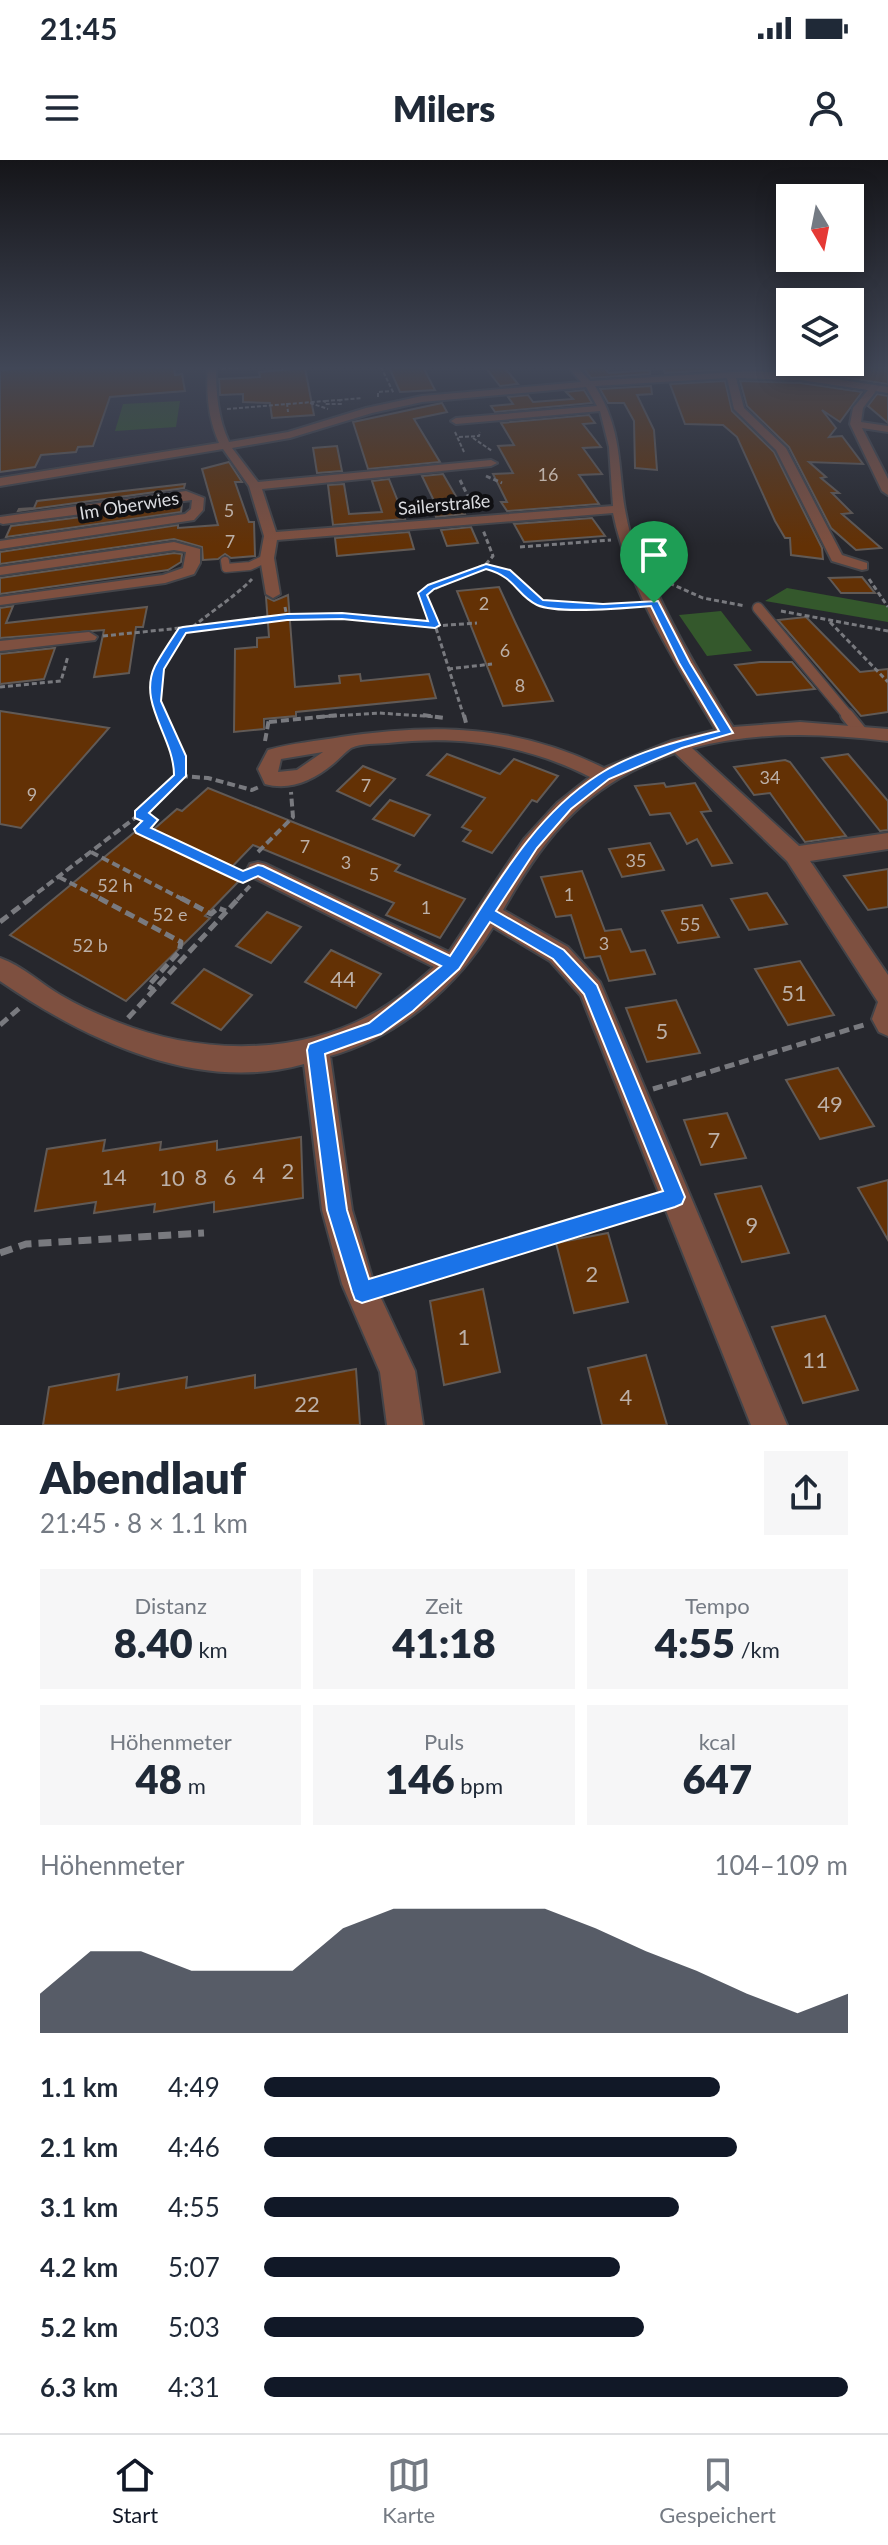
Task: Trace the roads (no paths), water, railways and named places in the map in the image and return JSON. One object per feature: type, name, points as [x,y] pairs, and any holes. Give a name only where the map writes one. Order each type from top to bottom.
[{"type":"street","points":[[218,426],[225,445],[255,486],[271,536],[268,562],[273,594]]},
{"type":"street","points":[[2,482],[290,435],[320,426]]},
{"type":"street","points":[[612,426],[619,509],[626,539],[685,663],[727,733]]},
{"type":"street","points":[[757,426],[781,448],[837,558],[862,566]]},
{"type":"street","points":[[858,426],[888,491]]},
{"type":"street","points":[[255,486],[495,459]]},
{"type":"street","name":"Im Oberwies","points":[[0,545],[189,517],[197,510],[198,498],[186,495],[2,513],[2,482]]},
{"type":"street","name":"Sailerstraße","points":[[271,536],[619,509]]},
{"type":"street","points":[[0,571],[174,546],[193,549],[193,563],[189,571],[165,579],[0,601]]},
{"type":"street","points":[[0,646],[89,637]]},
{"type":"street","points":[[0,968],[34,994],[113,1034],[180,1055],[228,1061],[316,1050],[375,1029],[453,965],[532,844],[566,806],[604,776],[678,745],[727,733],[780,727],[888,735]]},
{"type":"street","points":[[346,743],[302,778],[290,781],[272,779],[267,773],[266,751],[275,754],[346,743],[468,728],[557,751],[604,776]]},
{"type":"street","points":[[678,745],[795,855],[887,1011]]},
{"type":"street","points":[[795,855],[888,841]]},
{"type":"street","points":[[261,872],[453,965]]},
{"type":"street","points":[[488,913],[559,954],[591,990],[769,1425]]},
{"type":"street","points":[[316,1050],[337,1210],[362,1292],[397,1371],[405,1425]]},
{"type":"lane","points":[[225,561],[226,568],[238,569],[268,562]]},
{"type":"lane","points":[[758,608],[860,731]]}]
